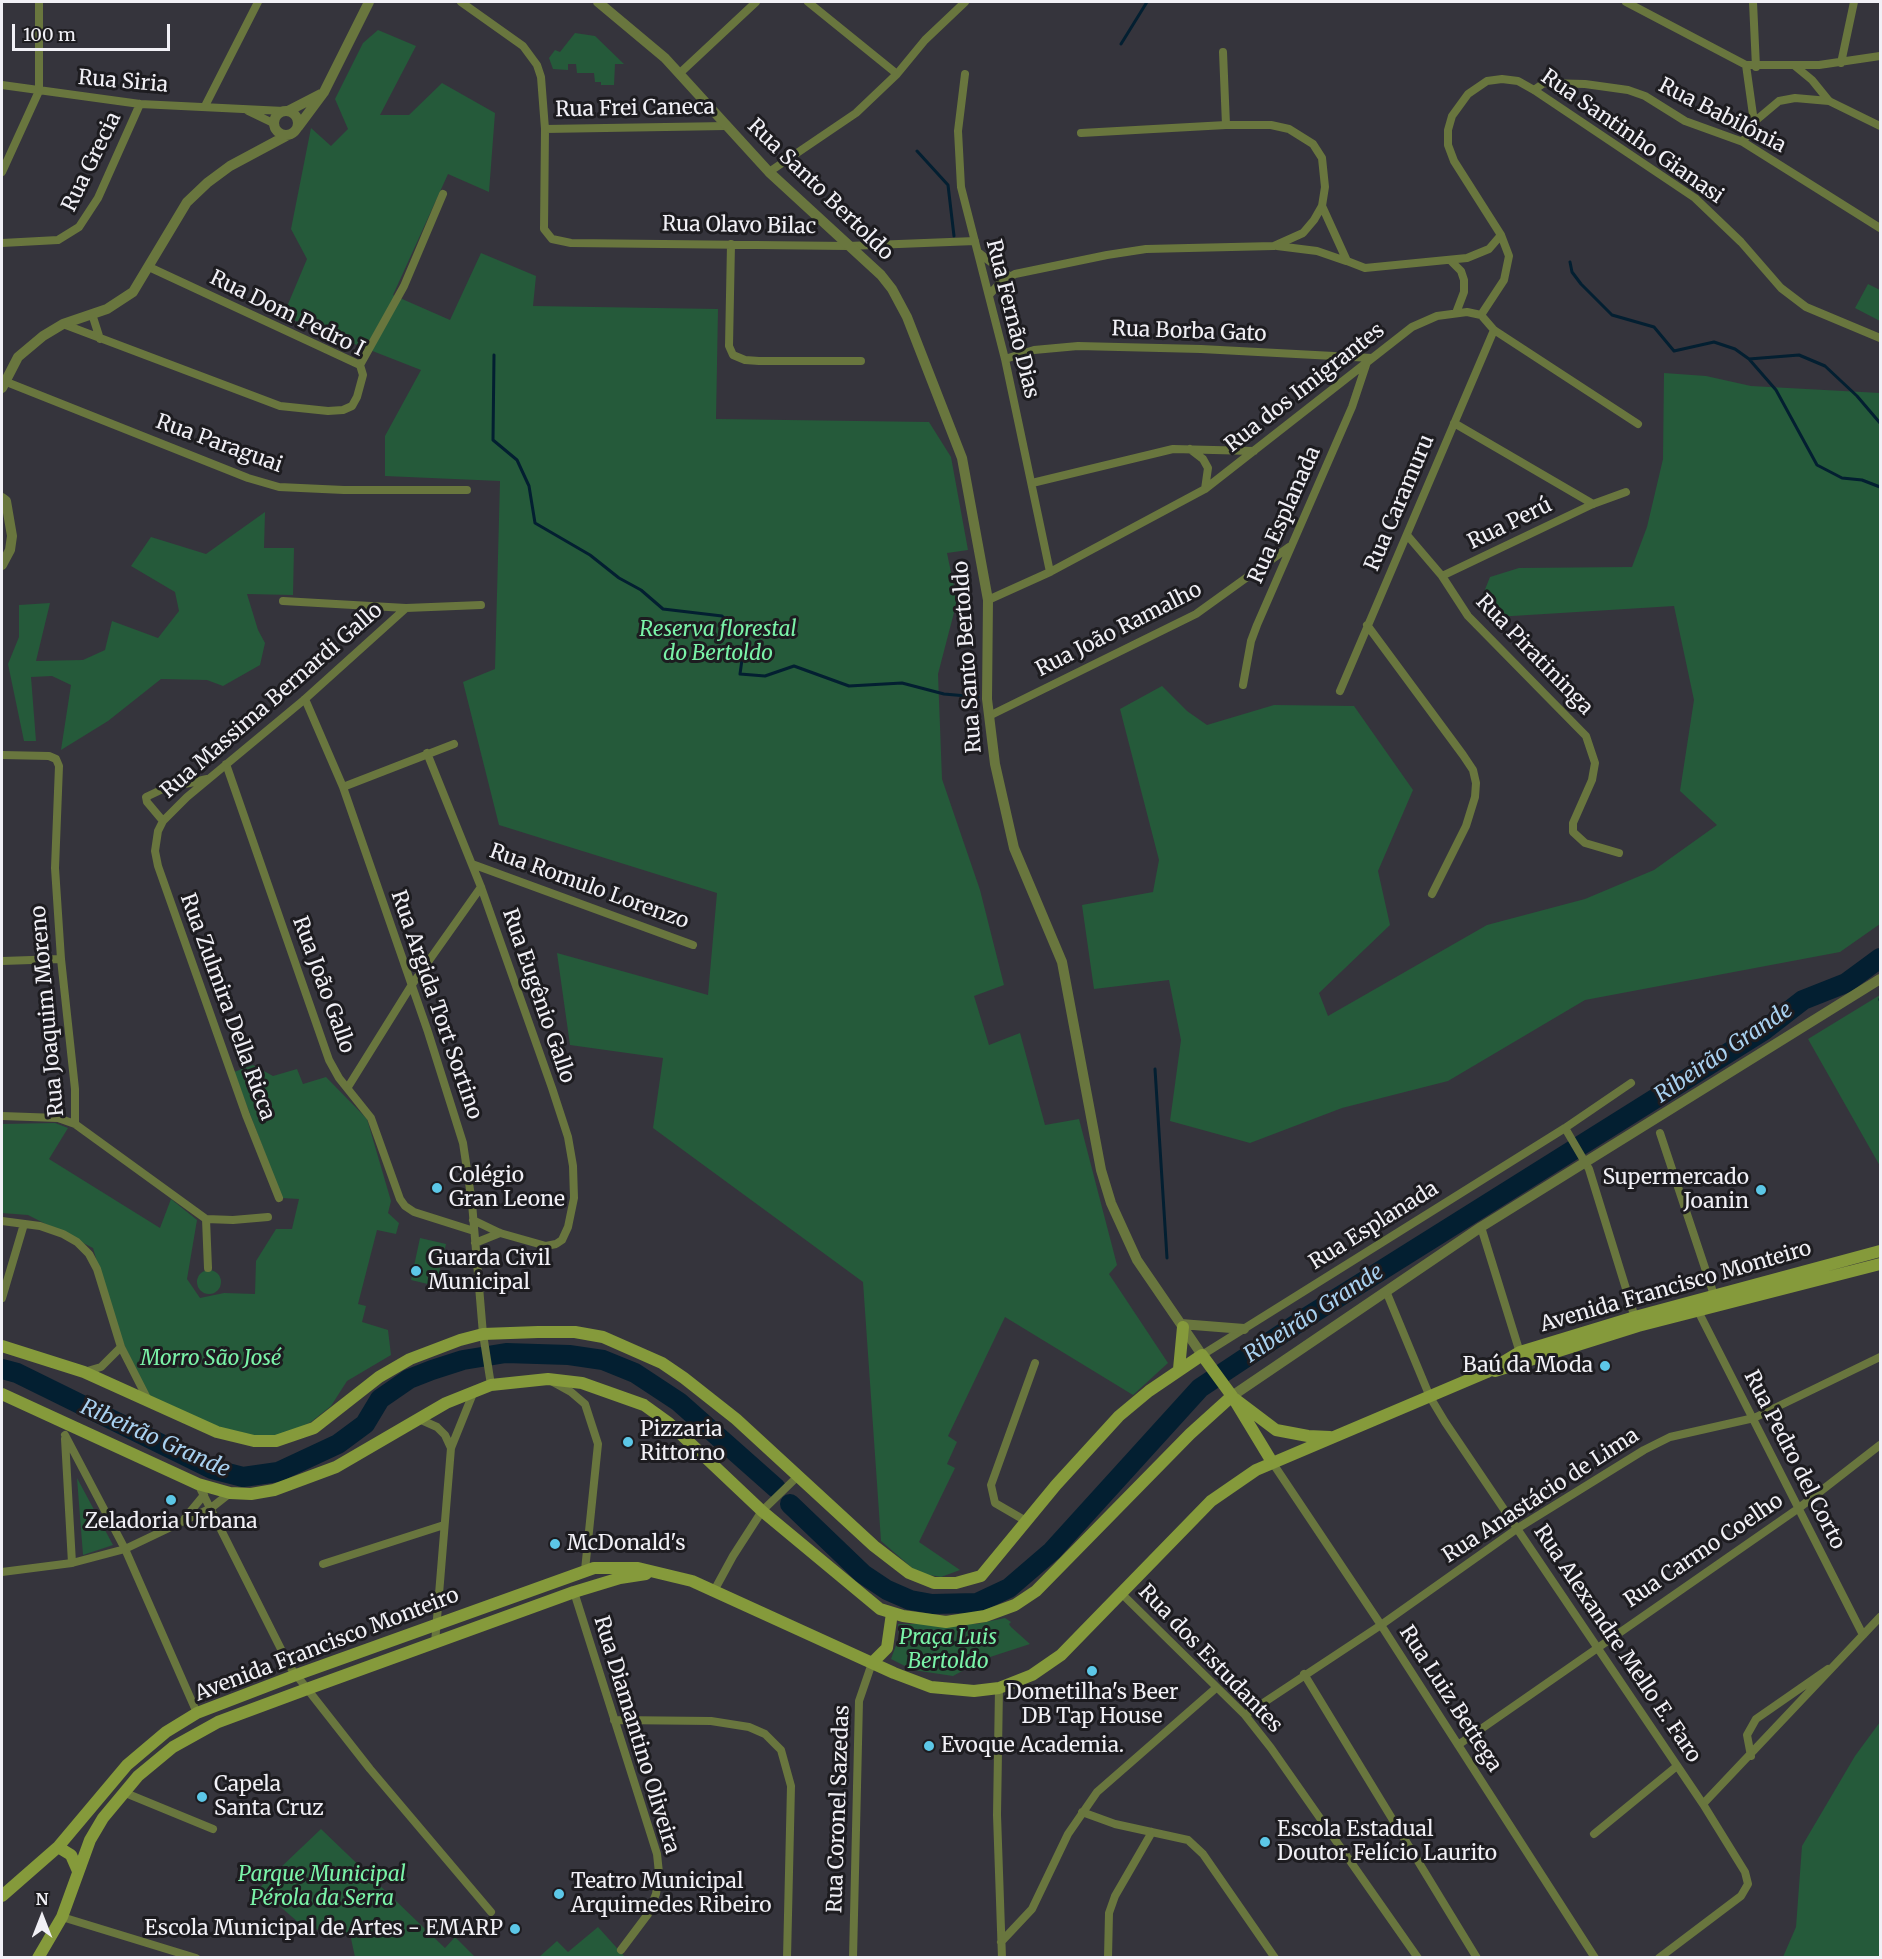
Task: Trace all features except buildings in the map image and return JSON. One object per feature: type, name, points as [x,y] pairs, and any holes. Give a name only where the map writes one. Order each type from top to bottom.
[{"type":"main road","name":"Avenida Francisco Monteiro","points":[[1716,1301],[1881,1251]]},
{"type":"main road","name":"Avenida Francisco Monteiro","points":[[2,1896],[58,1847],[127,1765],[166,1732],[197,1713],[585,1570],[614,1566],[659,1572],[715,1589],[872,1663],[931,1687],[974,1691],[999,1688],[1032,1675],[1061,1656],[1211,1501],[1232,1484],[1272,1462],[1522,1358],[1695,1306],[1881,1264]]},
{"type":"main road","points":[[1179,1369],[1182,1354],[1182,1325]]},
{"type":"main road","points":[[2,1346],[84,1372],[234,1438],[276,1441],[314,1428],[379,1377],[410,1359],[440,1346],[483,1334],[575,1332],[603,1337],[662,1363],[707,1394],[797,1477],[900,1566],[909,1573],[934,1583],[956,1583],[981,1576],[1026,1521],[1119,1416],[1179,1369],[1202,1355]]},
{"type":"main road","name":"Rua Santo Bertoldo","points":[[1202,1355],[1232,1396]]},
{"type":"main road","points":[[2,1394],[64,1420],[201,1489],[230,1494],[274,1490],[308,1480],[366,1451],[419,1419],[474,1391],[490,1379],[548,1379],[582,1383],[644,1405],[669,1423],[762,1511],[880,1609],[930,1620],[957,1622],[996,1613],[1029,1596],[1068,1561],[1190,1434],[1232,1396]]},
{"type":"main road","points":[[1232,1396],[1276,1430],[1308,1436],[1336,1437]]},
{"type":"main road","points":[[1232,1396],[1272,1462]]},
{"type":"main road","name":"Avenida Francisco Monteiro","points":[[38,1958],[62,1917],[96,1829],[123,1792],[152,1763],[187,1738],[218,1722],[574,1592],[620,1578],[659,1572]]},
{"type":"main road","points":[[872,1663],[887,1648],[892,1613]]},
{"type":"main road","points":[[58,1847],[71,1855],[78,1871]]},
{"type":"street","points":[[2,172],[39,91],[39,6],[32,2]]},
{"type":"street","points":[[206,106],[258,2]]},
{"type":"street","points":[[3,385],[18,357],[43,336],[63,324],[122,302],[134,292],[187,202],[207,183],[253,153],[294,133],[324,92],[369,2]]},
{"type":"street","points":[[461,2],[531,54],[541,78],[545,129]]},
{"type":"street","name":"Rua Santo Bertoldo","points":[[598,2],[680,73],[769,172],[867,262],[892,289],[907,317],[962,458],[988,600],[989,716],[995,764],[1014,848],[1062,962],[1099,1162],[1111,1203],[1137,1260],[1202,1355]]},
{"type":"street","points":[[680,73],[756,2]]},
{"type":"street","points":[[808,2],[897,74]]},
{"type":"street","points":[[769,172],[856,113],[897,74],[925,40],[965,2]]},
{"type":"street","points":[[1626,2],[1746,66],[1841,63],[1881,56]]},
{"type":"street","points":[[1753,2],[1756,67]]},
{"type":"street","points":[[1841,63],[1854,2]]},
{"type":"street","points":[[1223,52],[1226,124]]},
{"type":"street","points":[[1746,66],[1754,122]]},
{"type":"street","points":[[1795,66],[1812,80],[1829,101]]},
{"type":"street","name":"Rua Fernão Dias","points":[[965,74],[958,158],[961,187],[1005,359],[1050,572]]},
{"type":"street","name":"Rua Santinho Gianasi","points":[[1481,315],[1501,286],[1509,266],[1507,246],[1454,160],[1448,145],[1448,130],[1452,116],[1477,86],[1487,81],[1502,79],[1518,81],[1534,90],[1695,198],[1734,236],[1781,288],[1800,303],[1829,319],[1881,338]]},
{"type":"street","name":"Rua Babilônia","points":[[1534,90],[1538,86],[1552,82],[1628,90],[1646,96],[1671,114],[1701,128],[1743,142],[1881,228]]},
{"type":"street","name":"Rua Siria","points":[[2,84],[140,104],[286,111]]},
{"type":"street","points":[[253,153],[274,125],[276,115],[324,92]]},
{"type":"street","points":[[1743,142],[1754,122],[1779,101],[1795,98],[1829,101],[1881,126]]},
{"type":"street","name":"Rua Grecia","points":[[2,243],[58,240],[79,227],[98,198],[140,104]]},
{"type":"street","name":"Rua Siria","points":[[242,108],[274,125]]},
{"type":"street","points":[[286,111],[296,115],[298,127]]},
{"type":"street","points":[[1081,133],[1226,124],[1271,125],[1289,129],[1312,144],[1322,159],[1325,172],[1322,206],[1303,233],[1274,246]]},
{"type":"street","points":[[274,125],[279,134],[286,136]]},
{"type":"street","name":"Rua Frei Caneca","points":[[545,129],[726,126]]},
{"type":"street","name":"Rua Olavo Bilac","points":[[545,129],[544,229],[552,239],[571,243],[848,246],[975,241]]},
{"type":"street","points":[[360,365],[404,286],[443,194]]},
{"type":"street","points":[[1322,206],[1347,261]]},
{"type":"street","points":[[988,294],[1009,276],[1068,262],[1146,249],[1274,246],[1317,251],[1372,268],[1452,262],[1484,252],[1501,235]]},
{"type":"street","points":[[731,244],[729,346],[733,355],[745,360],[759,361],[861,361]]},
{"type":"street","points":[[979,253],[1009,276]]},
{"type":"street","points":[[1452,262],[1461,271],[1464,280],[1464,292],[1456,313]]},
{"type":"street","name":"Rua Dom Pedro I","points":[[63,324],[294,410],[328,411],[352,406],[363,375],[360,365],[149,267]]},
{"type":"street","name":"Rua dos Imigrantes","points":[[988,600],[1050,572],[1205,489],[1412,327],[1437,316],[1467,312],[1481,315]]},
{"type":"street","points":[[92,314],[100,339]]},
{"type":"street","points":[[1481,315],[1494,330],[1638,424]]},
{"type":"street","name":"Rua Caramuru","points":[[1340,691],[1494,330]]},
{"type":"street","name":"Rua Borba Gato","points":[[1005,359],[1034,350],[1078,346],[1370,360]]},
{"type":"street","name":"Rua Esplanada","points":[[1243,685],[1251,641],[1370,360]]},
{"type":"street","name":"Rua Paraguai","points":[[3,385],[248,478],[279,487],[467,490]]},
{"type":"street","name":"Rua Perú","points":[[1454,423],[1593,504]]},
{"type":"street","points":[[1190,448],[1203,459],[1208,468],[1205,489]]},
{"type":"street","points":[[1032,483],[1128,458],[1190,448],[1254,452]]},
{"type":"street","name":"Rua Perú","points":[[1442,576],[1593,504],[1626,492]]},
{"type":"street","points":[[2,498],[6,501],[12,536],[10,550],[2,565]]},
{"type":"street","name":"Rua Piratininga","points":[[1407,534],[1442,576],[1468,616],[1586,736],[1595,763],[1592,780],[1573,823],[1573,832],[1585,843],[1619,853]]},
{"type":"street","name":"Rua João Ramalho","points":[[989,716],[1196,614],[1290,547]]},
{"type":"street","points":[[283,601],[406,608]]},
{"type":"street","name":"Rua Massima Bernardi Gallo","points":[[162,823],[208,778],[305,699],[406,608],[481,605]]},
{"type":"street","points":[[1367,625],[1473,770],[1476,783],[1475,797],[1466,826],[1432,894]]},
{"type":"street","name":"Rua Argida Tort Sortino","points":[[305,699],[343,787],[463,1143],[473,1220],[483,1334],[490,1379]]},
{"type":"street","points":[[343,787],[454,744]]},
{"type":"street","name":"Rua Eugênio Gallo","points":[[427,753],[481,887],[568,1137],[573,1166],[574,1198],[568,1227],[562,1240],[546,1246],[500,1233]]},
{"type":"street","name":"Rua Joaquim Moreno","points":[[2,755],[42,755],[56,759],[59,766],[54,846],[61,959],[75,1089],[75,1124],[206,1219]]},
{"type":"street","name":"Rua João Gallo","points":[[226,764],[329,1060],[371,1118],[395,1188],[405,1206],[474,1231]]},
{"type":"street","points":[[162,823],[146,797],[163,789],[208,778]]},
{"type":"street","name":"Rua Zulmira Della Ricca","points":[[162,823],[155,851],[158,866],[246,1115],[279,1198]]},
{"type":"street","name":"Rua Romulo Lorenzo","points":[[472,864],[693,945]]},
{"type":"street","points":[[348,1087],[411,986],[481,887]]},
{"type":"street","points":[[2,961],[61,959]]},
{"type":"street","points":[[1232,1396],[1584,1157],[1881,979]]},
{"type":"street","name":"Rua Esplanada","points":[[1202,1355],[1568,1132],[1630,1083]]},
{"type":"street","points":[[2,1116],[58,1118],[75,1124]]},
{"type":"street","points":[[1568,1132],[1584,1157],[1636,1322]]},
{"type":"street","points":[[1660,1133],[1716,1301]]},
{"type":"street","points":[[208,1268],[206,1219],[233,1220],[268,1217]]},
{"type":"street","points":[[473,1220],[500,1233]]},
{"type":"street","points":[[2,1221],[63,1234],[77,1242],[89,1254],[97,1269],[121,1347],[149,1402]]},
{"type":"street","points":[[2,1298],[24,1224]]},
{"type":"street","points":[[1481,1227],[1522,1358]]},
{"type":"street","points":[[475,1243],[500,1233]]},
{"type":"street","name":"Rua Alexandre Mello E. Faro","points":[[1386,1291],[1430,1397],[1741,1864],[1748,1884],[1741,1896],[1659,1958]]},
{"type":"street","name":"Rua Pedro del Corto","points":[[1695,1306],[1863,1635]]},
{"type":"street","points":[[1182,1325],[1244,1329]]},
{"type":"street","points":[[84,1372],[101,1366],[121,1347]]},
{"type":"street","name":"Rua Anastácio de Lima","points":[[1245,1715],[1381,1625],[1518,1528],[1656,1443],[1688,1432],[1754,1418],[1881,1357]]},
{"type":"street","points":[[1026,1521],[999,1507],[991,1492],[994,1473],[1035,1363]]},
{"type":"street","points":[[548,1379],[571,1392],[585,1404],[598,1443],[585,1570]]},
{"type":"street","points":[[435,1643],[451,1448],[474,1391]]},
{"type":"street","points":[[419,1419],[437,1427],[451,1448]]},
{"type":"street","points":[[72,1563],[65,1436],[125,1549],[197,1713]]},
{"type":"street","name":"Rua Carmo Coelho","points":[[1458,1745],[1597,1646],[1799,1508],[1881,1445]]},
{"type":"street","name":"Rua Luiz Bettega","points":[[1272,1462],[1381,1625],[1594,1958]]},
{"type":"street","points":[[715,1589],[762,1511],[797,1477]]},
{"type":"street","points":[[201,1489],[268,1626],[296,1675],[414,1823],[491,1911]]},
{"type":"street","points":[[183,1521],[201,1489]]},
{"type":"street","points":[[2,1572],[72,1563],[125,1549],[211,1508],[230,1494]]},
{"type":"street","points":[[323,1564],[444,1525]]},
{"type":"street","name":"Rua Diamantino Oliveira","points":[[574,1592],[651,1833],[659,1873],[656,1894],[648,1914],[621,1950]]},
{"type":"street","name":"Rua dos Estudantes","points":[[1121,1593],[1245,1715],[1278,1757],[1418,1958]]},
{"type":"street","points":[[1703,1804],[1881,1617]]},
{"type":"street","name":"Rua Coronel Sazedas","points":[[853,1958],[859,1701],[872,1663]]},
{"type":"street","points":[[1751,1756],[1747,1735],[1756,1719],[1836,1664]]},
{"type":"street","points":[[1305,1674],[1477,1958]]},
{"type":"street","points":[[999,1688],[997,1815],[1002,1958]]},
{"type":"street","points":[[1001,1942],[1032,1909],[1068,1834],[1082,1812],[1113,1776],[1216,1688]]},
{"type":"street","points":[[614,1720],[711,1721],[749,1727],[765,1734],[781,1750],[791,1786],[787,1958]]},
{"type":"street","points":[[1594,1834],[1677,1766]]},
{"type":"street","points":[[123,1792],[213,1829]]},
{"type":"street","points":[[1082,1812],[1178,1837],[1196,1846],[1275,1958]]},
{"type":"street","points":[[1108,1958],[1110,1913],[1115,1896],[1152,1832]]},
{"type":"street","points":[[62,1917],[196,1958]]},
{"type":"green space","name":"Reserva florestal do Bertoldo","points":[[378,30],[416,46],[380,115],[409,115],[442,83],[495,113],[489,192],[448,174],[393,295],[450,320],[481,253],[536,276],[533,306],[718,309],[716,419],[929,422],[951,457],[968,550],[947,553],[957,601],[938,674],[942,779],[980,890],[1004,985],[974,996],[989,1045],[1020,1033],[1045,1125],[1079,1119],[1117,1265],[1109,1274],[1168,1363],[1133,1395],[1005,1317],[948,1436],[957,1442],[947,1464],[955,1468],[919,1542],[960,1570],[941,1577],[918,1573],[881,1541],[863,1282],[653,1128],[663,1058],[570,1045],[557,953],[708,995],[717,893],[499,825],[463,682],[495,669],[500,481],[385,476],[385,436],[421,370],[283,316],[307,259],[291,229],[311,128],[331,146],[348,129],[335,99],[363,43]]},
{"type":"green space","points":[[575,33],[595,36],[624,64],[615,64],[614,85],[601,85],[601,82],[595,82],[594,73],[577,73],[576,64],[568,64],[568,70],[553,69],[549,58],[555,50],[560,52]]},
{"type":"green space","points":[[1868,284],[1880,290],[1880,321],[1855,308]]},
{"type":"green space","points":[[1664,373],[1706,376],[1751,386],[1880,393],[1880,924],[1840,952],[1585,1000],[1448,1081],[1342,1108],[1250,1143],[1170,1121],[1181,1040],[1169,980],[1094,989],[1082,905],[1153,892],[1159,860],[1120,709],[1162,686],[1187,711],[1207,725],[1274,705],[1354,706],[1413,790],[1378,871],[1390,925],[1319,993],[1328,1016],[1487,925],[1585,899],[1654,870],[1717,825],[1680,791],[1694,700],[1674,606],[1496,617],[1482,597],[1490,577],[1519,568],[1632,567],[1647,527],[1663,459]]},
{"type":"green space","points":[[265,512],[264,548],[294,548],[293,595],[247,594],[258,630],[265,643],[260,665],[223,686],[207,680],[161,679],[108,721],[61,750],[71,685],[52,676],[31,677],[36,741],[24,741],[8,664],[19,637],[19,605],[50,603],[36,661],[83,660],[105,650],[112,621],[158,638],[179,611],[175,592],[131,566],[151,537],[206,554]]},
{"type":"green space","points":[[1880,995],[1880,1166],[1808,1039]]},
{"type":"green space","name":"Morro São José","points":[[253,1065],[273,1076],[297,1069],[303,1084],[326,1077],[367,1119],[391,1201],[388,1213],[399,1223],[396,1234],[377,1230],[358,1304],[366,1306],[362,1322],[388,1330],[391,1355],[347,1381],[331,1406],[311,1422],[284,1435],[252,1440],[156,1403],[143,1389],[115,1323],[93,1248],[28,1215],[2,1213],[2,1124],[55,1123],[68,1128],[49,1159],[160,1228],[171,1199],[197,1220],[187,1279],[200,1298],[224,1293],[255,1294],[256,1261],[276,1229],[292,1229],[299,1199],[282,1198],[234,1072]]},
{"type":"green space","points":[[420,1238],[446,1244],[436,1286],[411,1280]]},
{"type":"green space","points":[[209,1270],[214,1271],[220,1277],[220,1287],[214,1293],[209,1294],[204,1293],[198,1287],[197,1282],[198,1277],[204,1271]]},
{"type":"green space","points":[[77,1478],[113,1545],[83,1555]]},
{"type":"green space","name":"Praça Luis Bertoldo","points":[[1005,1618],[1011,1622],[1009,1624],[1011,1627],[1030,1644],[984,1659],[953,1676],[913,1670],[891,1659],[899,1637],[898,1624],[976,1624]]},
{"type":"green space","points":[[1880,1722],[1880,1957],[1783,1957],[1796,1927],[1802,1846],[1855,1756]]},
{"type":"green space","name":"Parque Municipal Pérola da Serra","points":[[321,1829],[445,1948],[455,1937],[475,1957],[355,1957],[350,1934],[328,1929],[307,1930],[259,1888]]},
{"type":"green space","points":[[598,1927],[625,1957],[538,1958],[557,1941],[568,1952]]},
{"type":"waterway","points":[[1121,44],[1147,2]]},
{"type":"waterway","points":[[917,151],[948,185],[954,236]]},
{"type":"waterway","points":[[1570,262],[1572,272],[1581,284],[1612,315],[1654,327],[1674,351],[1714,342],[1735,349],[1749,359],[1799,355],[1825,366],[1857,396],[1880,423]]},
{"type":"waterway","points":[[494,355],[493,440],[517,460],[529,486],[535,523],[590,555],[619,578],[641,590],[663,609],[722,616],[745,638],[740,674],[765,676],[794,666],[849,686],[902,683],[944,694],[978,697]]},
{"type":"waterway","points":[[1749,359],[1776,390],[1817,465],[1842,478],[1862,480],[1880,487]]},
{"type":"waterway","name":"Ribeirão Grande","points":[[790,1504],[863,1574],[887,1590],[910,1600],[932,1604],[977,1603],[1009,1588],[1052,1551],[1200,1388],[1307,1317],[1763,1031],[1803,1000],[1846,983],[1880,958]]},
{"type":"waterway","name":"Ribeirão Grande","points":[[1855,976],[1860,981]]},
{"type":"waterway","points":[[1155,1069],[1167,1258]]},
{"type":"waterway","name":"Ribeirão Grande","points":[[2,1369],[17,1373],[212,1469],[243,1477],[278,1472],[338,1444],[365,1424],[380,1399],[409,1379],[432,1370],[463,1360],[506,1353],[569,1355],[603,1360],[635,1373],[679,1402],[776,1488]]},
{"type":"place","name":"Colégio Gran Leone","points":[[437,1188]]},
{"type":"place","name":"Supermercado Joanin","points":[[1761,1190]]},
{"type":"place","name":"Guarda Civil Municipal","points":[[416,1271]]},
{"type":"place","name":"Baú da Moda","points":[[1605,1366]]},
{"type":"place","name":"Pizzaria Rittorno","points":[[628,1442]]},
{"type":"place","name":"Zeladoria Urbana","points":[[171,1500]]},
{"type":"place","name":"McDonald's","points":[[555,1544]]},
{"type":"place","name":"Dometilha's Beer DB Tap House","points":[[1092,1671]]},
{"type":"place","name":"Evoque Academia.","points":[[929,1746]]},
{"type":"place","name":"Capela Santa Cruz","points":[[202,1797]]},
{"type":"place","name":"Escola Estadual Doutor Felício Laurito","points":[[1265,1842]]},
{"type":"place","name":"Teatro Municipal Arquimedes Ribeiro","points":[[559,1894]]},
{"type":"place","name":"Escola Municipal de Artes - EMARP","points":[[515,1929]]}]
